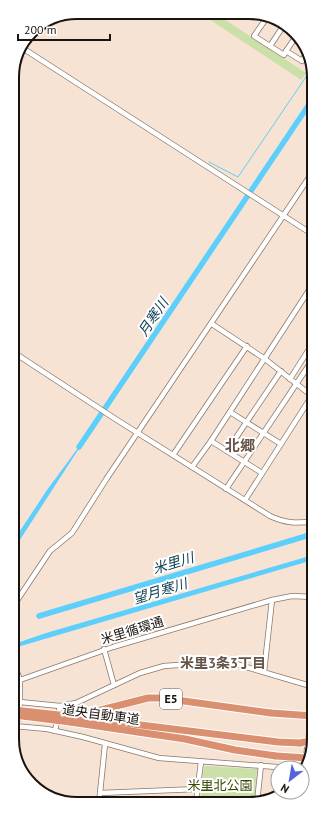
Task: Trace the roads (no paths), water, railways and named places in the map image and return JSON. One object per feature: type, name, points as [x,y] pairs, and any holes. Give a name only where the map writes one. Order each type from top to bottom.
[{"type":"highway","name":"E5","points":[[70,718],[148,698],[162,698],[273,713],[307,715]]},
{"type":"highway","name":"道央自動車道","points":[[19,711],[186,735]]},
{"type":"highway","points":[[273,713],[307,719]]},
{"type":"highway","name":"道央自動車道","points":[[19,715],[70,718]]},
{"type":"highway","name":"E5","points":[[186,735],[264,754],[304,758]]},
{"type":"highway","points":[[186,735],[307,745]]},
{"type":"highway","points":[[300,745],[307,742]]},
{"type":"highway","points":[[276,756],[300,760]]},
{"type":"street","points":[[264,21],[254,36],[284,55],[293,40]]},
{"type":"street","points":[[270,46],[281,29]]},
{"type":"street","points":[[26,50],[307,231]]},
{"type":"street","points":[[286,51],[302,61],[304,58]]},
{"type":"street","points":[[19,596],[50,550],[72,533],[137,433],[307,181]]},
{"type":"street","points":[[192,467],[211,442],[307,292]]},
{"type":"street","points":[[212,324],[247,346],[307,391]]},
{"type":"street","points":[[173,455],[247,346]]},
{"type":"street","points":[[290,379],[307,352]]},
{"type":"street","points":[[19,356],[94,406],[280,521],[293,523],[307,521]]},
{"type":"street","points":[[226,489],[307,368]]},
{"type":"street","points":[[228,451],[281,371]]},
{"type":"street","points":[[245,500],[307,403]]},
{"type":"street","points":[[230,412],[281,444]]},
{"type":"street","points":[[211,442],[262,473]]},
{"type":"street","name":"米里循環通","points":[[20,680],[104,649],[272,600],[292,596],[307,597]]},
{"type":"street","points":[[264,672],[272,600]]},
{"type":"street","points":[[104,649],[114,685]]},
{"type":"street","points":[[20,702],[60,706],[85,700],[140,673],[164,666],[236,664],[307,685]]},
{"type":"street","points":[[19,707],[20,680]]},
{"type":"street","points":[[56,731],[60,706]]},
{"type":"street","points":[[19,726],[56,731],[159,758],[270,766]]},
{"type":"street","points":[[100,797],[105,744]]},
{"type":"street","points":[[197,797],[201,762]]},
{"type":"street","points":[[258,797],[261,765]]},
{"type":"street","points":[[100,793],[198,789]]},
{"type":"water","points":[[89,433],[19,541],[19,532],[47,490]]},
{"type":"water","points":[[307,557],[307,562],[19,647],[19,642],[46,633]]},
{"type":"waterway","points":[[209,162],[238,177],[307,75]]},
{"type":"waterway","name":"月寒川","points":[[79,447],[307,107]]},
{"type":"waterway","name":"米里川","points":[[39,616],[307,536]]},
{"type":"district","name":"北郷","points":[[240,446]]},
{"type":"district","name":"米里3条3丁目","points":[[223,663]]},
{"type":"water label","name":"望月寒川","points":[[160,591]]},
{"type":"park label","name":"米里北公園","points":[[220,785]]}]
